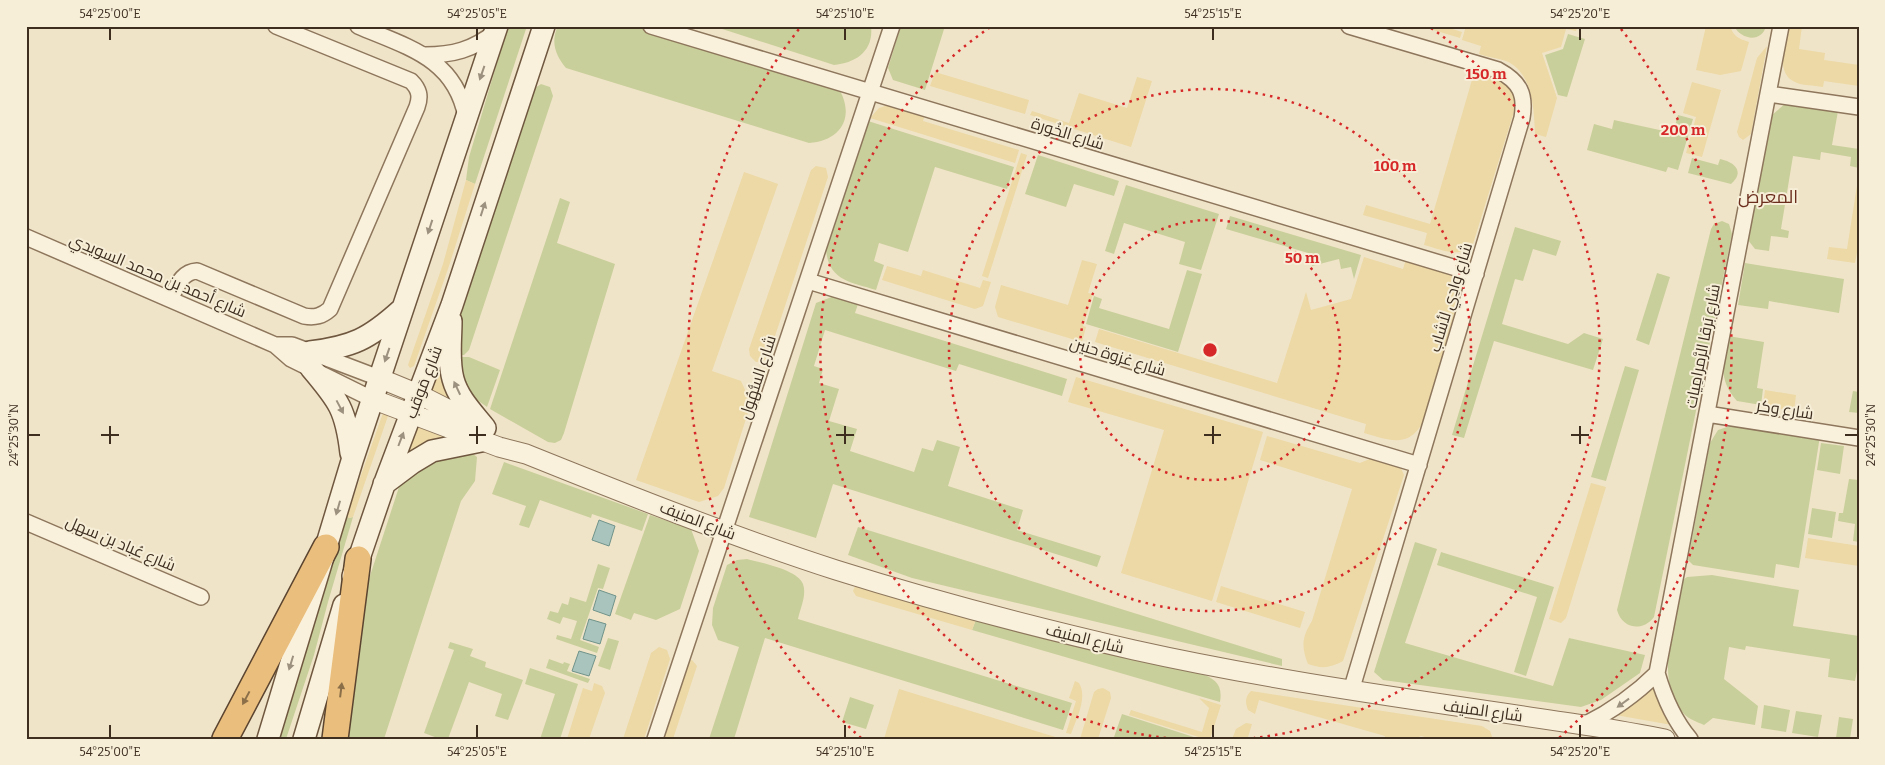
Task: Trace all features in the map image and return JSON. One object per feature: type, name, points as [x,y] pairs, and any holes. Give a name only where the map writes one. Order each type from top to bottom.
[{"type":"highway","points":[[225,739],[326,547]]},
{"type":"highway","points":[[335,739],[358,559]]},
{"type":"main road","name":"شارع مَوقب","points":[[304,739],[358,559],[452,305],[544,26]]},
{"type":"main road","points":[[268,739],[352,461],[496,29]]},
{"type":"main road","points":[[384,485],[412,463],[432,451],[483,434],[453,380],[451,367],[452,305]]},
{"type":"main road","points":[[352,461],[348,429],[341,408],[310,360],[330,349],[360,341],[382,327],[403,309]]},
{"type":"street","points":[[358,26],[425,55],[440,67],[453,81],[464,104],[466,117]]},
{"type":"street","name":"شارع الخُورة","points":[[651,26],[1476,274]]},
{"type":"street","name":"شارع السُّهُول","points":[[654,739],[892,26]]},
{"type":"street","name":"شارع وادِي لأشاب","points":[[1349,26],[1498,70],[1509,76],[1517,84],[1522,94],[1524,105],[1522,118],[1476,274],[1351,691]]},
{"type":"street","name":"شارع بَرقا الرَّمرامِيات","points":[[1690,739],[1674,718],[1657,672],[1781,26]]},
{"type":"street","points":[[170,299],[183,276],[186,273],[197,271],[304,316],[318,317],[330,309],[417,107],[419,92],[411,81],[285,28]]},
{"type":"street","points":[[425,55],[451,54],[463,51],[474,46],[496,29]]},
{"type":"street","points":[[1769,94],[1859,107]]},
{"type":"street","name":"شارع أحمد بن محمد السويدي","points":[[26,236],[275,345],[292,345],[310,360],[372,399]]},
{"type":"street","name":"شارع غزوة حنين","points":[[808,281],[1419,465]]},
{"type":"street","name":"شارع أحمد بن محمد السويدي","points":[[310,360],[379,378]]},
{"type":"street","name":"شارع المنيف","points":[[379,378],[414,404],[526,454],[725,531],[833,569],[953,605],[1087,639],[1172,658],[1351,691],[1584,725],[1665,739]]},
{"type":"street","name":"شارع المنيف","points":[[372,399],[414,404]]},
{"type":"street","name":"شارع وكر","points":[[1707,414],[1859,438]]},
{"type":"street","name":"شارع عُباد بن سهل","points":[[26,522],[201,597]]},
{"type":"street","points":[[1584,725],[1623,703],[1644,686],[1657,672]]},
{"type":"green space","points":[[508,26],[527,26],[475,184],[466,180],[469,157]]},
{"type":"green space","points":[[558,26],[654,26],[837,86],[843,96],[845,106],[843,124],[830,137],[809,143],[566,68],[559,59],[555,49],[554,38]]},
{"type":"green space","points":[[713,26],[871,26],[871,35],[870,42],[862,54],[849,62],[834,65]]},
{"type":"green space","points":[[901,26],[945,26],[925,90],[893,80],[888,68]]},
{"type":"green space","points":[[1734,26],[1766,26],[1760,35],[1751,38],[1741,34]]},
{"type":"green space","points":[[1568,34],[1585,39],[1567,97],[1558,95],[1545,55],[1563,49]]},
{"type":"green space","points":[[541,84],[550,87],[553,96],[469,350],[464,355],[458,355],[451,343],[535,88]]},
{"type":"green space","points":[[1786,103],[1838,111],[1832,145],[1859,149],[1859,168],[1850,166],[1851,157],[1821,152],[1820,160],[1793,156],[1781,229],[1789,231],[1788,238],[1771,236],[1769,251],[1755,249],[1748,240],[1772,115]]},
{"type":"green space","points":[[1678,115],[1693,119],[1678,170],[1668,167],[1666,172],[1587,150],[1594,124],[1612,129],[1614,120],[1673,133]]},
{"type":"green space","points":[[868,121],[1014,167],[1007,189],[935,167],[908,252],[879,243],[874,261],[884,265],[876,290],[843,279],[832,268],[826,250]]},
{"type":"green space","points":[[1038,155],[1119,181],[1114,196],[1074,184],[1066,207],[1025,194]]},
{"type":"green space","points":[[1692,158],[1718,165],[1720,159],[1730,162],[1738,172],[1735,180],[1731,184],[1688,173]]},
{"type":"green space","points":[[1126,185],[1219,214],[1201,270],[1179,264],[1185,242],[1124,223],[1114,254],[1105,251]]},
{"type":"green space","points":[[560,198],[570,202],[557,243],[615,264],[564,433],[561,440],[555,443],[548,442],[490,409]]},
{"type":"green space","points":[[1230,216],[1361,255],[1354,279],[1351,267],[1341,269],[1339,259],[1312,266],[1315,255],[1226,229]]},
{"type":"green space","points":[[1722,221],[1729,224],[1732,234],[1654,617],[1644,625],[1628,625],[1623,621],[1617,610],[1711,229],[1714,224]]},
{"type":"green space","points":[[1515,227],[1561,241],[1556,256],[1533,249],[1523,281],[1515,279],[1502,324],[1568,344],[1584,333],[1603,339],[1593,370],[1494,341],[1464,438],[1452,435]]},
{"type":"green space","points":[[1745,263],[1844,279],[1839,313],[1769,301],[1768,309],[1738,305]]},
{"type":"green space","points":[[1187,270],[1202,274],[1178,352],[1086,324],[1094,296],[1102,299],[1099,308],[1169,329]]},
{"type":"green space","points":[[1657,273],[1670,277],[1649,345],[1636,340]]},
{"type":"green space","points":[[834,296],[858,304],[855,313],[1067,379],[1062,396],[959,364],[956,371],[825,330],[814,366],[823,369],[819,383],[839,389],[829,421],[857,429],[850,451],[914,472],[922,448],[933,451],[937,440],[960,447],[948,486],[1023,510],[1017,530],[1101,556],[1097,567],[833,484],[816,538],[749,517],[816,303]]},
{"type":"green space","points":[[1728,336],[1764,342],[1757,388],[1763,389],[1761,405],[1737,401],[1727,385],[1724,378],[1724,363]]},
{"type":"green space","points":[[454,357],[469,357],[500,370],[487,407],[463,390]]},
{"type":"green space","points":[[1625,366],[1639,370],[1606,481],[1591,477]]},
{"type":"green space","points":[[1853,391],[1859,392],[1859,413],[1849,412]]},
{"type":"green space","points":[[1736,424],[1820,436],[1799,568],[1776,564],[1774,578],[1693,565],[1688,560],[1710,443],[1718,430]]},
{"type":"green space","points":[[1821,443],[1844,446],[1840,474],[1817,470]]},
{"type":"green space","points":[[466,449],[477,457],[475,481],[461,501],[384,739],[342,739],[367,585],[399,487],[420,464]]},
{"type":"green space","points":[[504,462],[648,514],[642,531],[592,514],[591,518],[540,500],[529,528],[519,525],[526,506],[492,494]]},
{"type":"green space","points":[[1849,479],[1859,480],[1859,542],[1853,541],[1855,524],[1838,521],[1839,513],[1843,513]]},
{"type":"green space","points":[[1812,508],[1836,512],[1832,538],[1808,534]]},
{"type":"green space","points":[[347,515],[349,518],[353,517],[314,655],[286,739],[275,739]]},
{"type":"green space","points":[[650,515],[691,529],[699,551],[680,609],[656,620],[634,613],[631,620],[615,614]]},
{"type":"green space","points":[[858,527],[1282,659],[1282,666],[912,578],[848,555]]},
{"type":"green space","points":[[1415,542],[1437,549],[1405,643],[1553,686],[1569,638],[1645,655],[1640,673],[1601,700],[1581,707],[1383,680],[1374,672]]},
{"type":"green space","points":[[1441,552],[1554,587],[1526,676],[1514,672],[1537,597],[1437,565]]},
{"type":"green space","points":[[747,559],[787,571],[800,579],[803,584],[804,593],[798,619],[1072,703],[1063,730],[765,638],[734,739],[709,739],[739,647],[718,640],[712,625],[713,608],[727,565],[737,560]]},
{"type":"green space","points":[[598,564],[610,568],[603,589],[598,588],[580,640],[599,647],[597,653],[556,639],[557,635],[571,639],[577,621],[563,617],[560,624],[547,619],[550,611],[558,613],[562,603],[568,605],[570,597],[586,602]]},
{"type":"green space","points":[[1712,575],[1799,590],[1793,626],[1859,636],[1859,671],[1857,671],[1855,681],[1828,677],[1830,659],[1746,646],[1745,650],[1729,647],[1724,679],[1758,706],[1755,725],[1713,718],[1704,725],[1686,716],[1675,701],[1670,685],[1668,668],[1672,631],[1683,580],[1687,577]]},
{"type":"green space","points":[[977,617],[1200,673],[1217,683],[1221,696],[1220,702],[972,630]]},
{"type":"green space","points":[[608,638],[619,641],[610,670],[598,666]]},
{"type":"green space","points":[[450,642],[473,649],[470,656],[486,662],[485,667],[523,680],[508,720],[495,716],[502,694],[469,682],[448,739],[440,739],[424,733],[454,650],[448,648]]},
{"type":"green space","points":[[549,659],[563,664],[564,662],[570,664],[567,671],[590,679],[588,683],[546,668]]},
{"type":"green space","points":[[530,668],[578,684],[560,739],[540,739],[555,694],[525,684]]},
{"type":"green space","points":[[850,697],[874,705],[866,729],[842,722]]},
{"type":"green space","points":[[1764,705],[1790,710],[1786,732],[1761,728]]},
{"type":"green space","points":[[1796,711],[1822,715],[1818,737],[1792,733]]},
{"type":"green space","points":[[1122,714],[1200,739],[1119,739],[1114,737]]},
{"type":"green space","points":[[1839,717],[1853,719],[1850,739],[1836,738]]},
{"type":"sand","points":[[1420,26],[1443,26],[1462,32],[1460,38]]},
{"type":"sand","points":[[1466,26],[1578,26],[1576,31],[1566,29],[1561,47],[1542,53],[1557,98],[1546,137],[1535,134],[1533,103],[1522,74],[1515,66],[1506,61],[1479,54],[1481,46],[1462,40]]},
{"type":"sand","points":[[1706,26],[1730,26],[1737,37],[1749,42],[1741,71],[1720,75],[1696,70]]},
{"type":"sand","points":[[1789,26],[1802,26],[1799,49],[1825,53],[1824,60],[1859,65],[1859,86],[1824,81],[1823,87],[1801,84],[1789,78],[1783,65],[1783,57]]},
{"type":"sand","points":[[1767,46],[1751,134],[1743,140],[1737,132],[1757,58]]},
{"type":"sand","points":[[935,72],[1029,100],[1025,114],[930,86]]},
{"type":"sand","points":[[1474,73],[1508,83],[1517,102],[1472,247],[1460,252],[1448,252],[1424,245],[1427,233],[1363,215],[1366,205],[1430,224]]},
{"type":"sand","points":[[1137,77],[1152,81],[1131,147],[1030,115],[1032,111],[1069,123],[1079,93],[1127,108]]},
{"type":"sand","points":[[1692,82],[1721,90],[1702,157],[1686,153],[1696,117],[1683,113]]},
{"type":"sand","points":[[891,104],[925,114],[923,121],[1019,150],[1015,163],[870,118],[879,108]]},
{"type":"sand","points":[[1021,153],[1027,155],[988,278],[982,276]]},
{"type":"sand","points":[[816,166],[826,168],[828,177],[768,357],[763,361],[756,362],[750,356],[749,349],[811,170]]},
{"type":"sand","points":[[744,172],[778,184],[712,371],[741,381],[751,403],[724,488],[718,496],[699,502],[636,480]]},
{"type":"sand","points":[[1859,173],[1859,242],[1855,263],[1827,259],[1829,247],[1847,249]]},
{"type":"sand","points":[[466,180],[475,184],[414,366],[410,368],[408,365],[443,264]]},
{"type":"sand","points":[[1364,257],[1403,269],[1406,259],[1448,271],[1458,279],[1460,293],[1423,422],[1417,431],[1404,439],[1390,440],[1364,433],[1366,424],[1095,342],[1099,329],[1277,383],[1306,292],[1311,310],[1351,299]]},
{"type":"sand","points":[[1082,260],[1097,264],[1088,293],[1093,294],[1083,326],[1086,327],[1082,342],[998,317],[995,307],[1001,285],[1068,305]]},
{"type":"sand","points":[[887,266],[921,276],[923,270],[980,288],[983,280],[991,282],[983,306],[975,309],[882,280]]},
{"type":"sand","points":[[440,359],[450,399],[429,391]]},
{"type":"sand","points":[[1076,377],[1263,432],[1212,601],[1121,573],[1164,430],[1068,402]]},
{"type":"sand","points":[[1765,390],[1796,395],[1794,411],[1763,406]]},
{"type":"sand","points":[[383,413],[388,416],[353,517],[348,518],[347,515]]},
{"type":"sand","points":[[417,420],[453,435],[404,454]]},
{"type":"sand","points":[[1267,436],[1360,463],[1377,456],[1399,464],[1404,475],[1343,661],[1334,665],[1318,667],[1308,664],[1304,652],[1304,637],[1312,621],[1352,489],[1260,460]]},
{"type":"sand","points":[[1591,483],[1606,487],[1566,618],[1561,623],[1549,619]]},
{"type":"sand","points":[[1808,538],[1859,546],[1859,566],[1805,558]]},
{"type":"sand","points":[[856,584],[977,617],[972,630],[856,596],[853,591]]},
{"type":"sand","points":[[1221,586],[1305,612],[1300,628],[1216,602]]},
{"type":"sand","points":[[659,647],[667,650],[670,659],[644,739],[623,739],[651,653]]},
{"type":"sand","points":[[692,660],[697,666],[673,739],[661,739],[689,661]]},
{"type":"sand","points":[[1651,679],[1672,725],[1610,714]]},
{"type":"sand","points":[[1075,681],[1079,683],[1081,689],[1082,702],[1071,734],[1066,733],[1076,701],[1069,698]]},
{"type":"sand","points":[[594,683],[602,686],[605,693],[589,739],[567,739],[583,688],[592,691]]},
{"type":"sand","points":[[1103,688],[1110,692],[1111,698],[1098,739],[1080,739],[1094,692]]},
{"type":"sand","points":[[899,689],[1062,739],[884,739]]},
{"type":"sand","points":[[1251,691],[1482,726],[1490,731],[1493,739],[1433,739],[1421,736],[1414,739],[1384,739],[1385,736],[1259,700],[1255,714],[1248,710],[1246,704]]},
{"type":"sand","points":[[1199,698],[1221,705],[1210,739],[1129,715],[1131,710],[1202,732],[1209,708]]},
{"type":"sand","points":[[1246,723],[1252,724],[1248,737],[1252,739],[1232,739],[1236,729]]},
{"type":"water","points":[[599,520],[615,526],[609,546],[592,540]]},
{"type":"water","points":[[599,590],[616,596],[610,616],[593,610]]},
{"type":"water","points":[[589,619],[606,624],[600,644],[583,639]]},
{"type":"water","points":[[579,651],[596,656],[589,676],[572,671]]},
{"type":"district","name":"المعرض","points":[[1768,197]]}]
